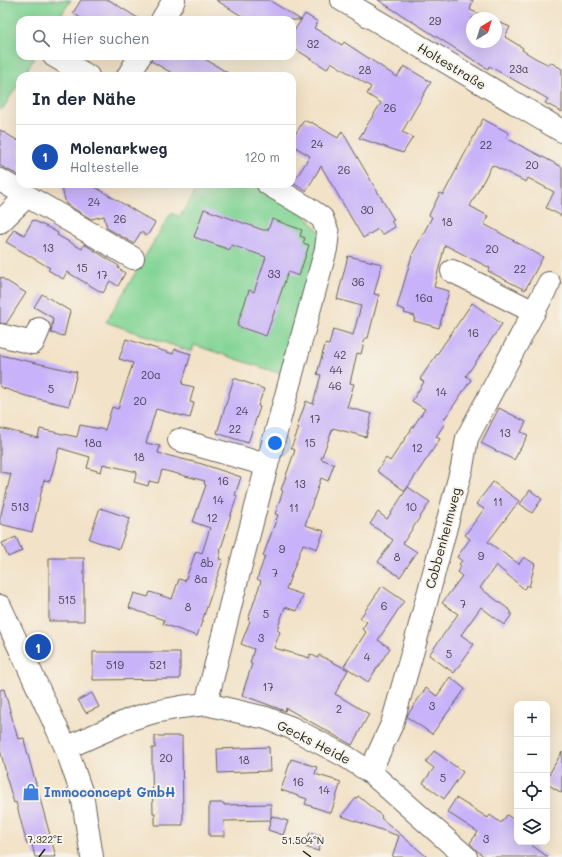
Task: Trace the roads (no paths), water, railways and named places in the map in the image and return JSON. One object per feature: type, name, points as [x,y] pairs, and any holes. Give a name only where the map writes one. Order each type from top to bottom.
[{"type":"street","points":[[164,16],[174,0]]},
{"type":"street","name":"Holtestraße","points":[[342,0],[562,131]]},
{"type":"street","points":[[61,60],[81,72]]},
{"type":"street","points":[[130,72],[138,60]]},
{"type":"street","points":[[0,180],[132,258]]},
{"type":"street","points":[[206,704],[267,465],[326,249],[328,233],[322,218],[275,188]]},
{"type":"street","points":[[0,222],[27,196]]},
{"type":"street","points":[[452,271],[534,312]]},
{"type":"street","name":"Cobbenheimweg","points":[[370,772],[392,724],[462,467],[467,438],[549,283]]},
{"type":"street","points":[[0,335],[33,343],[38,329]]},
{"type":"street","points":[[179,440],[267,465]]},
{"type":"street","points":[[0,606],[66,748],[82,794],[92,857]]},
{"type":"street","name":"Gecks Heide","points":[[66,748],[131,719],[154,712],[206,704],[266,718],[292,728],[345,756],[370,772],[466,857]]},
{"type":"place","name":"Molenarkweg","points":[[38,647]]},
{"type":"place","name":"Immoconcept GmbH","points":[[31,792]]}]
